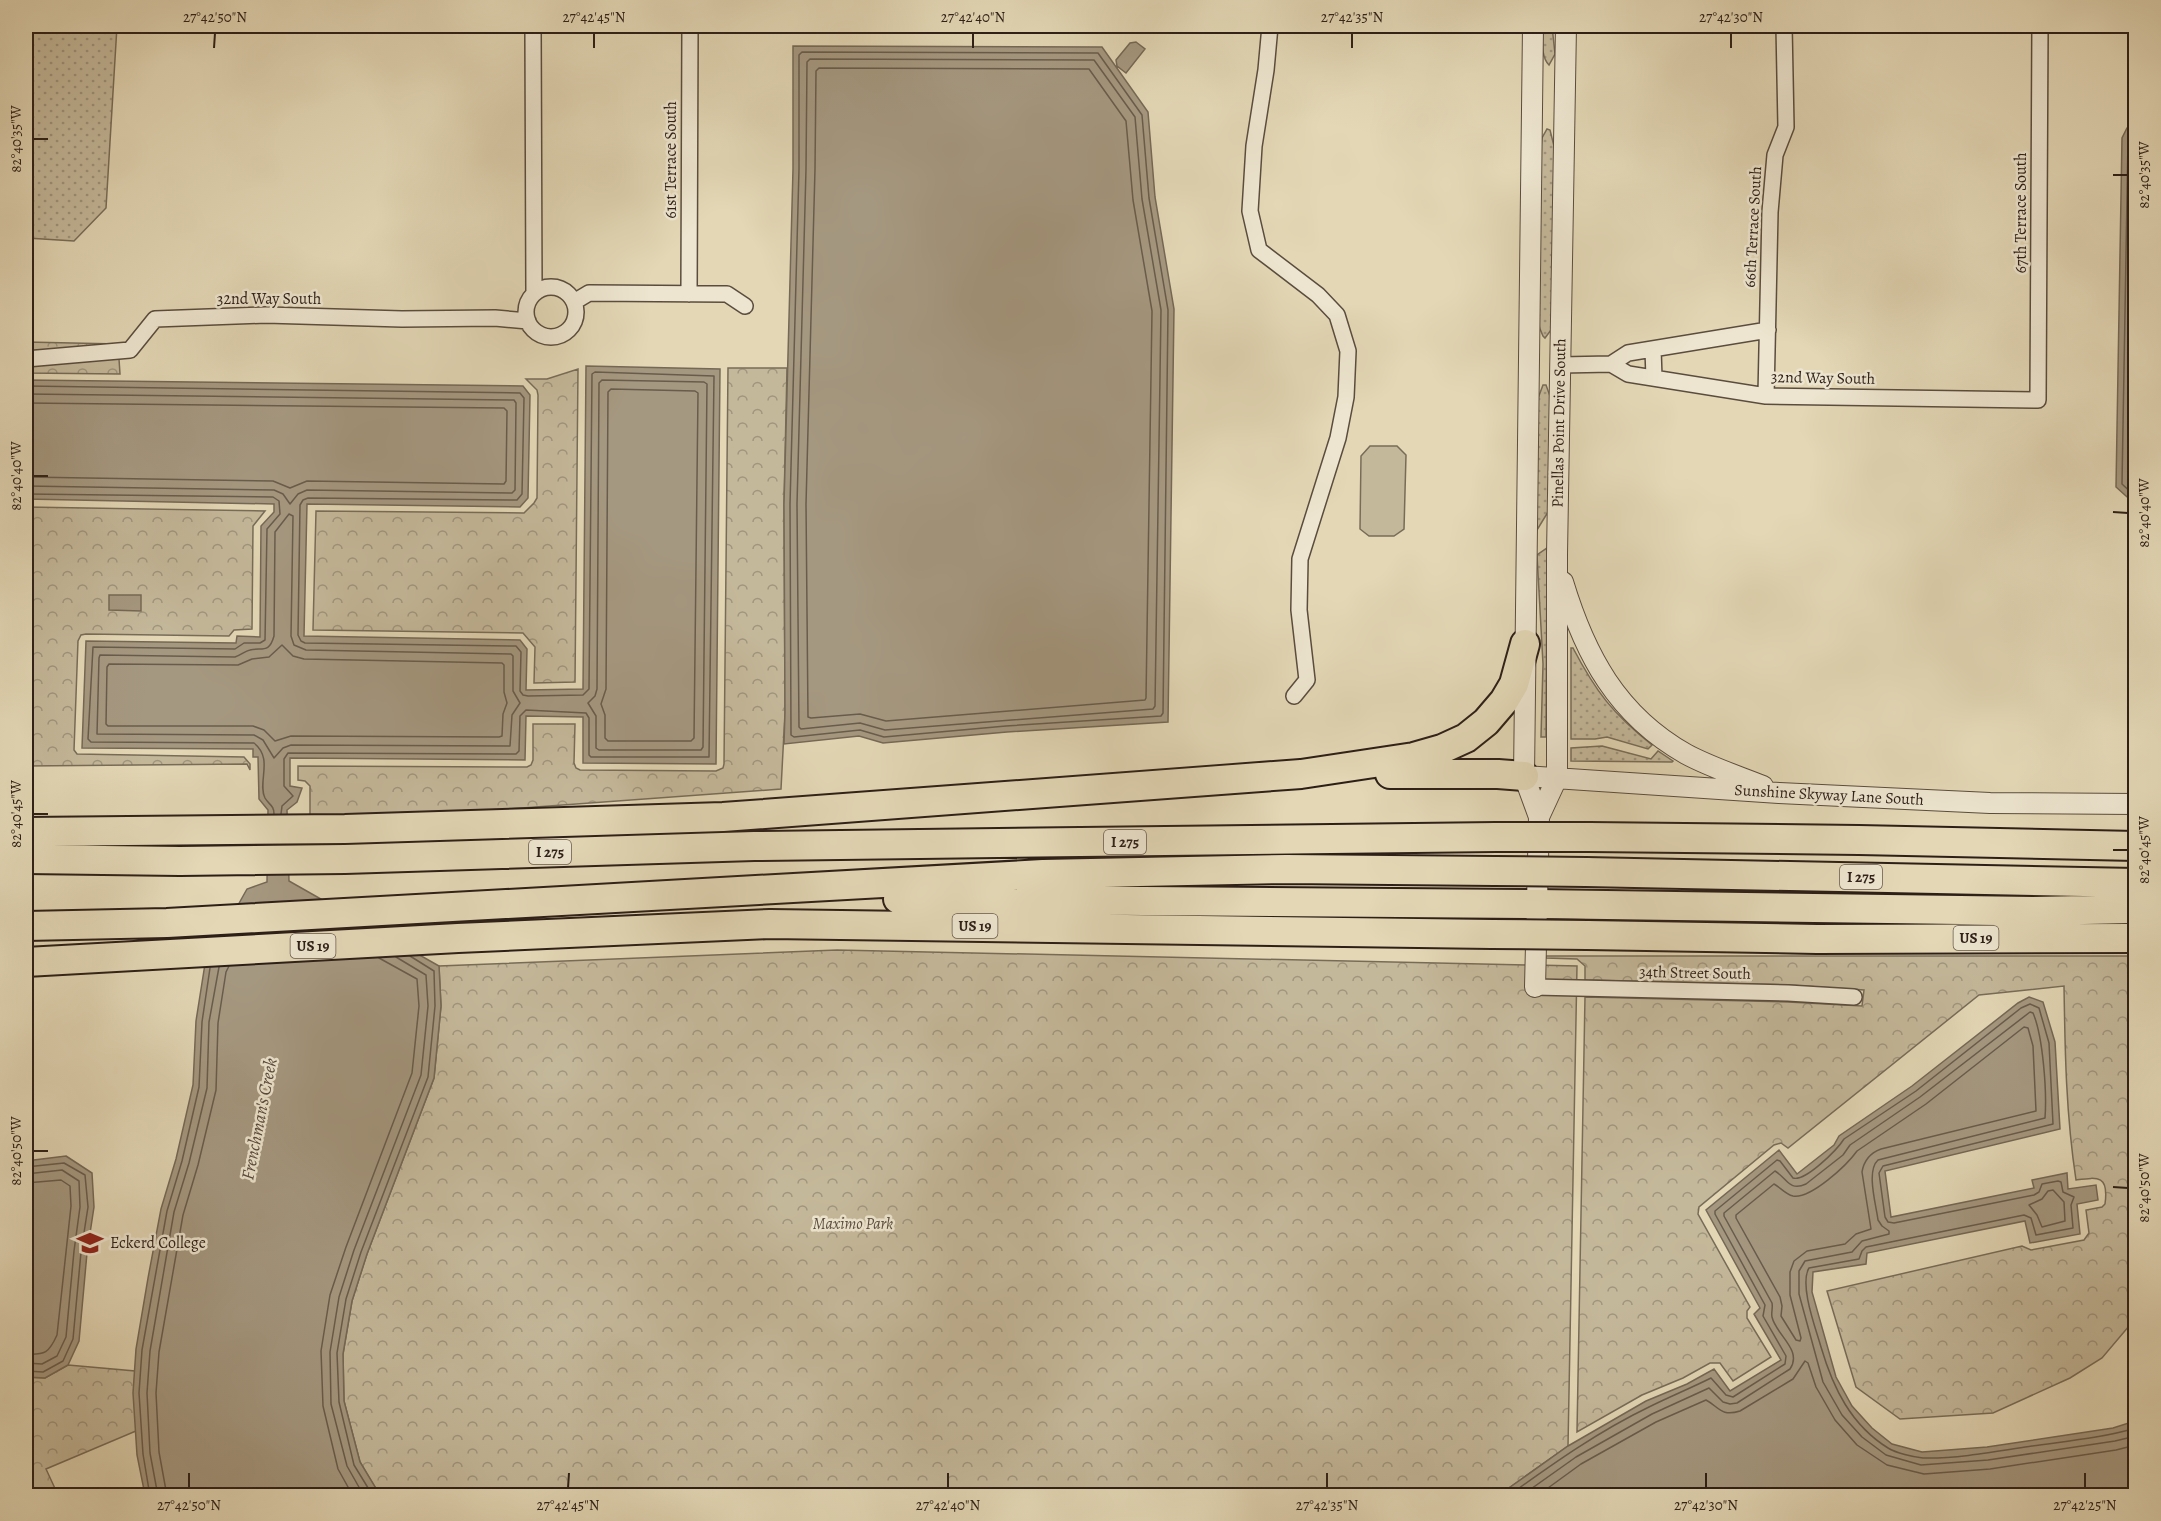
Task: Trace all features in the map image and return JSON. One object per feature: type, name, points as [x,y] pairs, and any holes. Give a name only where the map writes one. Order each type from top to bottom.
[{"type":"highway","points":[[26,832],[345,829],[723,817],[1300,774],[1414,757],[1442,749],[1466,738],[1486,722],[1504,701],[1514,684],[1525,644]]},
{"type":"highway","points":[[1300,774],[1524,776]]},
{"type":"highway","name":"I 275","points":[[26,859],[180,861],[345,859],[754,846],[1496,837],[1859,840],[2136,846]]},
{"type":"highway","points":[[26,876],[83,875],[145,861]]},
{"type":"highway","name":"I 275","points":[[26,926],[166,923],[1043,874],[1286,869],[1586,872],[2136,884]]},
{"type":"highway","points":[[823,886],[875,899],[1538,904],[2033,911],[2136,909]]},
{"type":"highway","name":"US 19","points":[[26,962],[458,938],[770,924],[1817,939],[2136,938]]},
{"type":"street","points":[[533,26],[534,293]]},
{"type":"street","name":"61st Terrace South","points":[[689,294],[690,26]]},
{"type":"street","points":[[1270,26],[1266,70],[1254,146],[1250,211],[1259,250],[1318,295],[1337,315],[1348,351],[1346,397],[1338,438],[1300,559],[1299,610],[1307,680],[1294,696]]},
{"type":"street","name":"Pinellas Point Drive South","points":[[1533,26],[1524,776],[1539,817],[1535,987]]},
{"type":"street","name":"Pinellas Point Drive South","points":[[1539,817],[1557,778],[1557,522],[1566,26]]},
{"type":"street","name":"66th Terrace South","points":[[1766,396],[1770,215],[1775,155],[1786,127],[1784,26]]},
{"type":"street","name":"67th Terrace South","points":[[2038,400],[2040,26]]},
{"type":"street","points":[[528,321],[526,311],[528,301],[534,293],[551,286],[561,288],[574,302],[589,293],[727,294],[745,306]]},
{"type":"street","name":"32nd Way South","points":[[26,359],[130,350],[155,319],[266,315],[402,319],[495,318],[528,321],[541,335],[550,337],[568,330],[574,322],[576,312],[574,302]]},
{"type":"street","name":"32nd Way South","points":[[1611,364],[1628,353],[1767,330]]},
{"type":"street","points":[[1653,349],[1654,378]]},
{"type":"street","name":"32nd Way South","points":[[1561,365],[1611,364],[1628,374],[1766,396],[2038,400]]},
{"type":"street","points":[[1528,365],[1561,365]]},
{"type":"street","points":[[1526,546],[1544,537],[1557,522]]},
{"type":"street","points":[[1557,554],[1569,603],[1586,647],[1604,678],[1623,702],[1652,730],[1688,754],[1779,793]]},
{"type":"street","name":"Sunshine Skyway Lane South","points":[[1524,776],[1779,793],[1990,803],[2136,804]]},
{"type":"street","name":"34th Street South","points":[[1535,987],[1788,993],[1854,997]]},
{"type":"green space","points":[[26,26],[117,26],[106,208],[74,241],[27,238],[26,236]]},
{"type":"green space","points":[[1542,26],[1552,26],[1555,54],[1549,65],[1543,52]]},
{"type":"green space","points":[[1547,129],[1550,130],[1554,146],[1552,324],[1545,338],[1538,324],[1541,147],[1542,138]]},
{"type":"green space","points":[[26,342],[118,344],[120,374],[26,373]]},
{"type":"green space","points":[[728,368],[787,368],[784,504],[785,713],[781,789],[360,820],[310,821],[310,786],[305,781],[298,780],[298,766],[527,767],[533,760],[533,724],[575,724],[574,763],[580,770],[716,771],[723,768]]},
{"type":"green space","points":[[578,369],[575,682],[534,683],[535,647],[523,633],[313,630],[316,511],[524,513],[537,498],[538,395],[537,390],[526,379],[547,379]]},
{"type":"green space","points":[[1543,385],[1546,385],[1551,399],[1548,512],[1537,530],[1537,401]]},
{"type":"green space","points":[[1370,446],[1397,446],[1406,455],[1404,529],[1394,536],[1369,536],[1360,529],[1361,456]]},
{"type":"green space","points":[[26,507],[265,511],[253,526],[252,629],[234,630],[229,636],[86,634],[81,635],[78,641],[74,750],[77,754],[244,757],[250,764],[250,770],[247,764],[26,766]]},
{"type":"green space","points":[[1547,548],[1546,737],[1541,737],[1543,664],[1537,555]]},
{"type":"green space","points":[[1571,648],[1606,701],[1626,723],[1652,745],[1648,749],[1607,737],[1571,739]]},
{"type":"green space","points":[[1602,746],[1651,759],[1658,751],[1673,761],[1571,761],[1571,748]]},
{"type":"green space","name":"Maximo Park","points":[[837,950],[1577,966],[1568,1446],[1499,1495],[380,1496],[360,1462],[344,1401],[343,1354],[352,1301],[367,1254],[434,1078],[441,1006],[439,966]]},
{"type":"green space","points":[[1546,956],[2135,956],[2135,1319],[2102,1358],[2070,1378],[1993,1413],[1900,1419],[1856,1387],[1827,1291],[2022,1246],[2031,1250],[2084,1240],[2089,1233],[2086,1210],[2102,1207],[2105,1204],[2105,1188],[2100,1180],[2090,1178],[2076,1180],[2068,1107],[2064,986],[1979,995],[1788,1148],[1781,1143],[1774,1145],[1699,1207],[1698,1214],[1750,1307],[1747,1311],[1747,1318],[1771,1357],[1733,1381],[1720,1363],[1710,1363],[1683,1378],[1642,1395],[1577,1432],[1585,997],[1862,1006],[1864,990],[1788,985],[1585,980],[1585,966],[1577,959],[1546,958]]},
{"type":"green space","points":[[68,1365],[135,1371],[136,1431],[46,1469],[58,1495],[26,1495],[26,1377],[45,1378]]},
{"type":"water","points":[[1136,42],[1145,49],[1126,73],[1117,66],[1116,60],[1130,43]]},
{"type":"water","points":[[793,46],[1102,47],[1148,112],[1155,197],[1174,309],[1168,722],[1007,732],[883,743],[859,736],[784,744],[784,504],[793,169]]},
{"type":"water","points":[[2127,128],[2136,128],[2135,504],[2116,487],[2122,138]]},
{"type":"water","name":"Frenchman's Creek","points":[[586,366],[720,369],[716,764],[583,763],[583,717],[526,716],[525,760],[290,758],[290,786],[302,788],[297,802],[287,810],[289,881],[439,966],[441,1006],[434,1078],[367,1254],[352,1301],[343,1354],[344,1401],[360,1462],[380,1495],[145,1495],[137,1455],[133,1393],[136,1349],[148,1278],[161,1209],[176,1159],[193,1085],[196,1021],[205,964],[247,889],[267,882],[268,810],[259,799],[258,757],[253,757],[253,749],[82,748],[86,641],[236,643],[237,636],[260,637],[261,526],[274,512],[274,504],[26,499],[26,380],[523,386],[530,395],[528,498],[520,507],[307,504],[304,636],[520,640],[527,649],[526,690],[583,689]]},
{"type":"water","points":[[109,595],[141,595],[141,611],[109,610]]},
{"type":"water","points":[[2029,997],[2043,1002],[2055,1042],[2060,1129],[1885,1171],[1891,1217],[2034,1188],[2032,1180],[2067,1173],[2068,1189],[2096,1185],[2098,1200],[2077,1204],[2080,1234],[2030,1243],[2025,1221],[1867,1253],[1866,1264],[1813,1272],[1812,1292],[1836,1377],[1852,1406],[1872,1428],[1892,1444],[1922,1452],[1987,1447],[2113,1428],[2135,1421],[2135,1495],[1499,1495],[1568,1446],[1646,1401],[1687,1384],[1714,1369],[1730,1391],[1781,1360],[1754,1314],[1760,1308],[1706,1210],[1779,1150],[1797,1174],[1834,1145],[1839,1136],[1912,1086],[2018,1003]]},
{"type":"water","points":[[66,1156],[92,1173],[94,1207],[87,1253],[79,1341],[68,1365],[45,1378],[26,1377],[26,1161]]},
{"type":"place","name":"Eckerd College","points":[[90,1243]]}]
